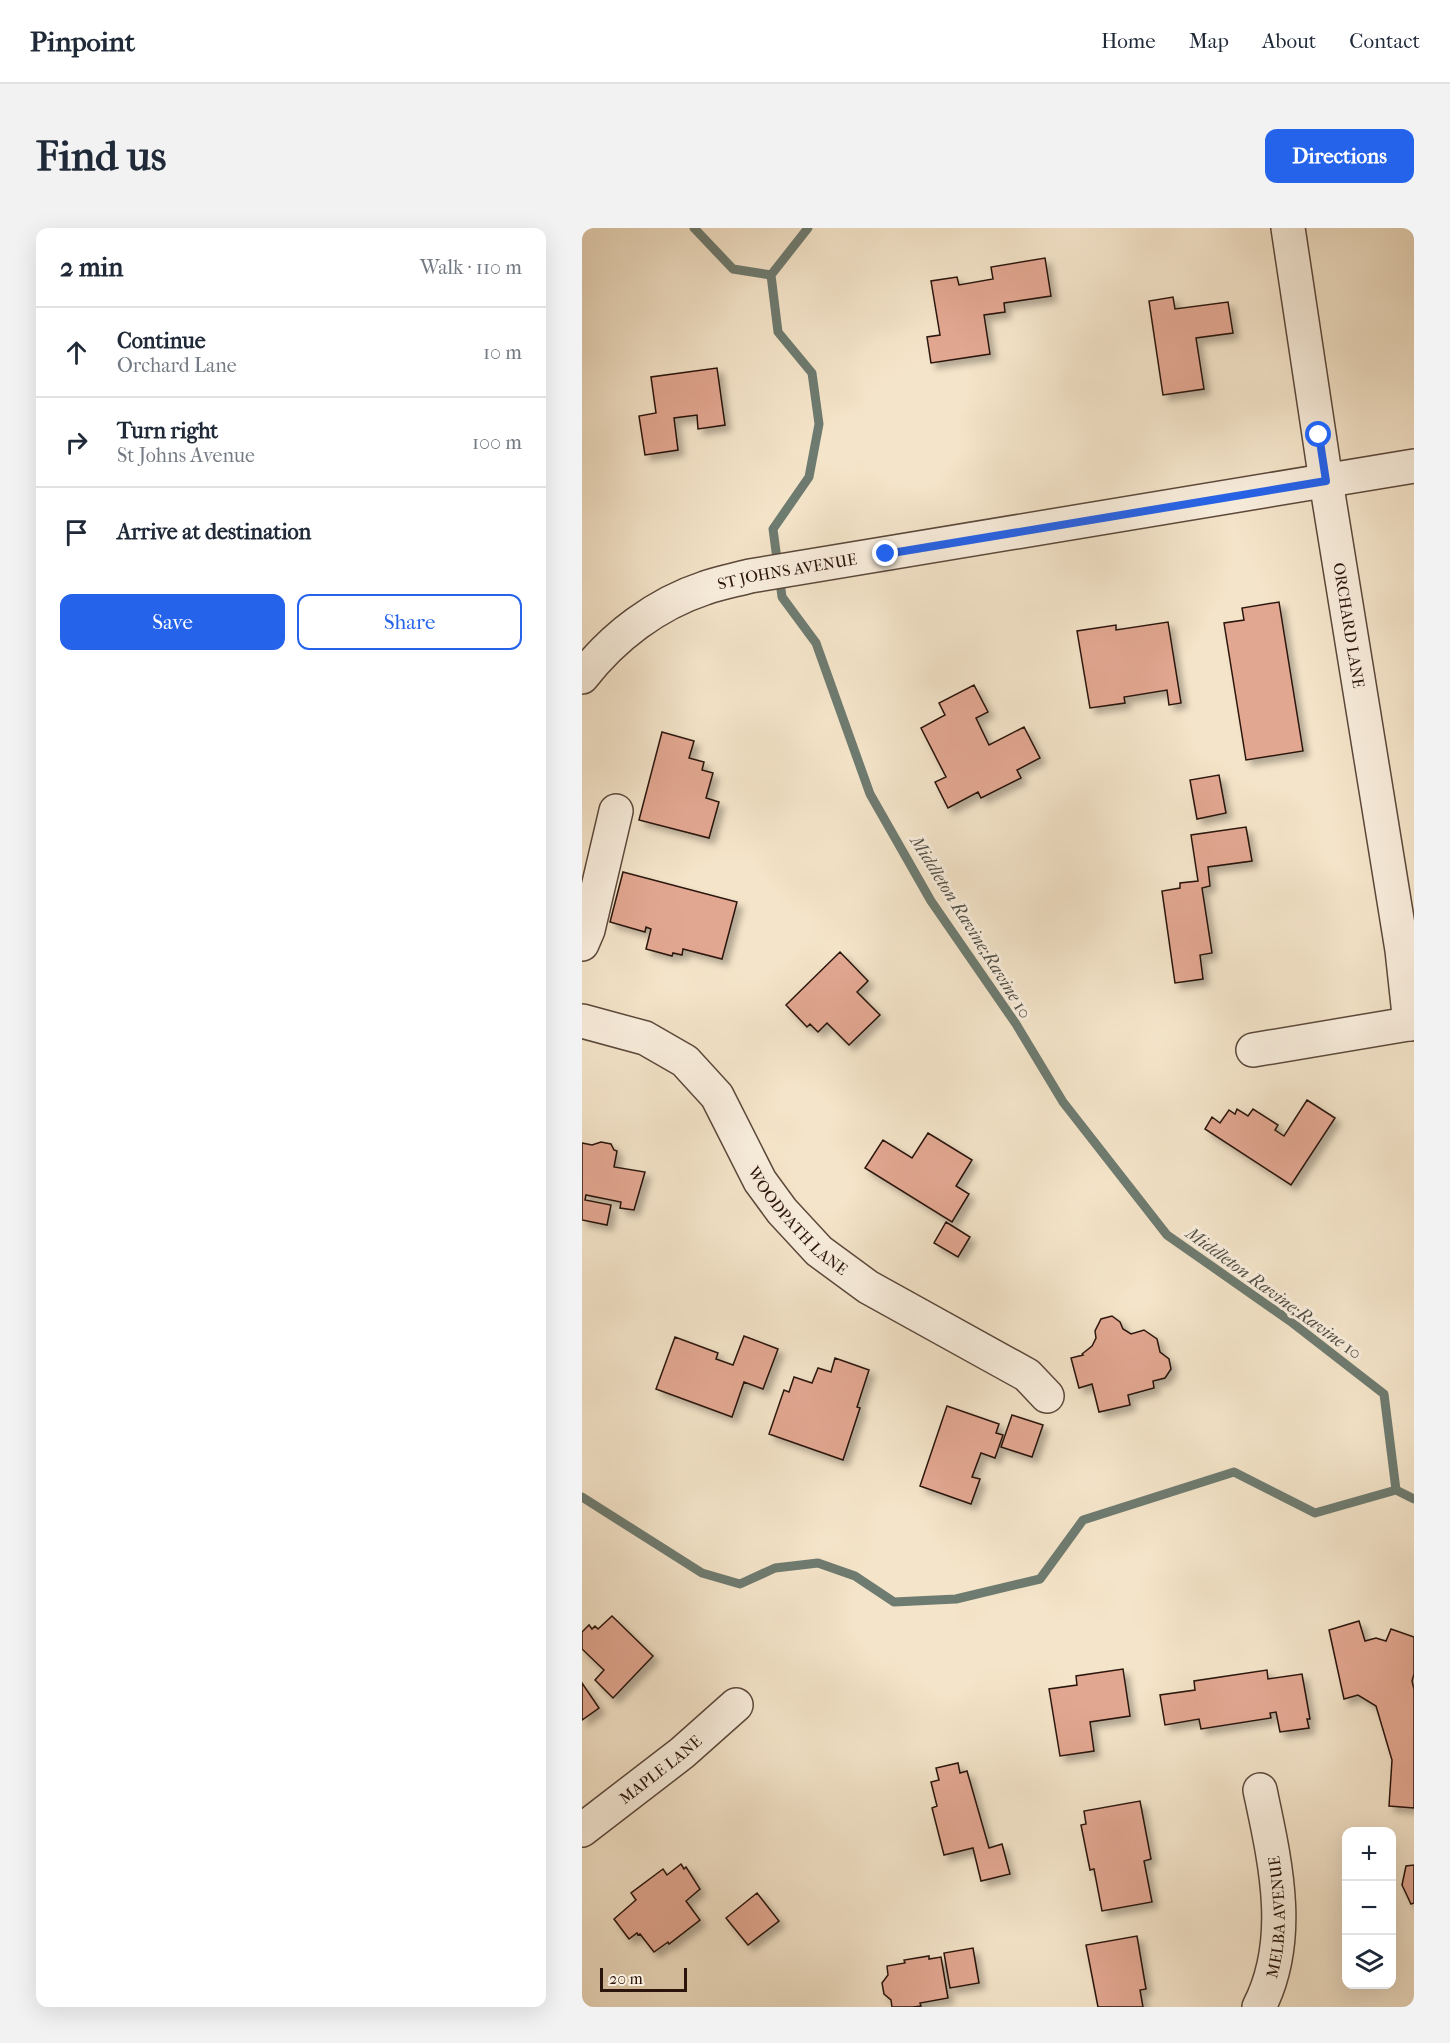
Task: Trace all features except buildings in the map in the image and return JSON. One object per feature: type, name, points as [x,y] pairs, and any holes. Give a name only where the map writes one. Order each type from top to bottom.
[{"type":"street","name":"ORCHARD LANE","points":[[1288,228],[1412,1024]]},
{"type":"street","name":"ST JOHNS AVENUE","points":[[586,664],[628,630],[663,607],[704,588],[750,576],[1414,466]]},
{"type":"street","points":[[582,944],[588,930],[616,811]]},
{"type":"street","name":"WOODPATH LANE","points":[[582,1021],[645,1038],[685,1060],[717,1096],[760,1181],[782,1211],[819,1251],[867,1287],[1027,1375],[1047,1396]]},
{"type":"street","points":[[1254,1050],[1412,1024]]},
{"type":"street","name":"MAPLE LANE","points":[[582,1830],[682,1753],[736,1705]]},
{"type":"street","name":"MELBA AVENUE","points":[[1259,2007],[1267,1992],[1277,1955],[1279,1898],[1274,1855],[1260,1790]]},
{"type":"waterway","name":"Middleton Ravine;Ravine 10","points":[[694,228],[733,269],[771,275]]},
{"type":"waterway","name":"Middleton Ravine;Ravine 10","points":[[808,228],[771,275],[778,332],[812,373],[819,424],[809,477],[773,529],[782,597],[816,643],[870,794],[931,901],[1016,1024],[1063,1102],[1167,1235],[1290,1321],[1384,1394],[1396,1490]]},
{"type":"waterway","name":"Middleton Ravine;Ravine 10","points":[[582,1497],[702,1573],[740,1584],[775,1568],[818,1563],[855,1576],[894,1602],[956,1599],[1040,1579],[1083,1520],[1234,1472],[1315,1513],[1396,1490],[1414,1499]]},
{"type":"route","points":[[886,554],[1326,481],[1319,435]]}]
